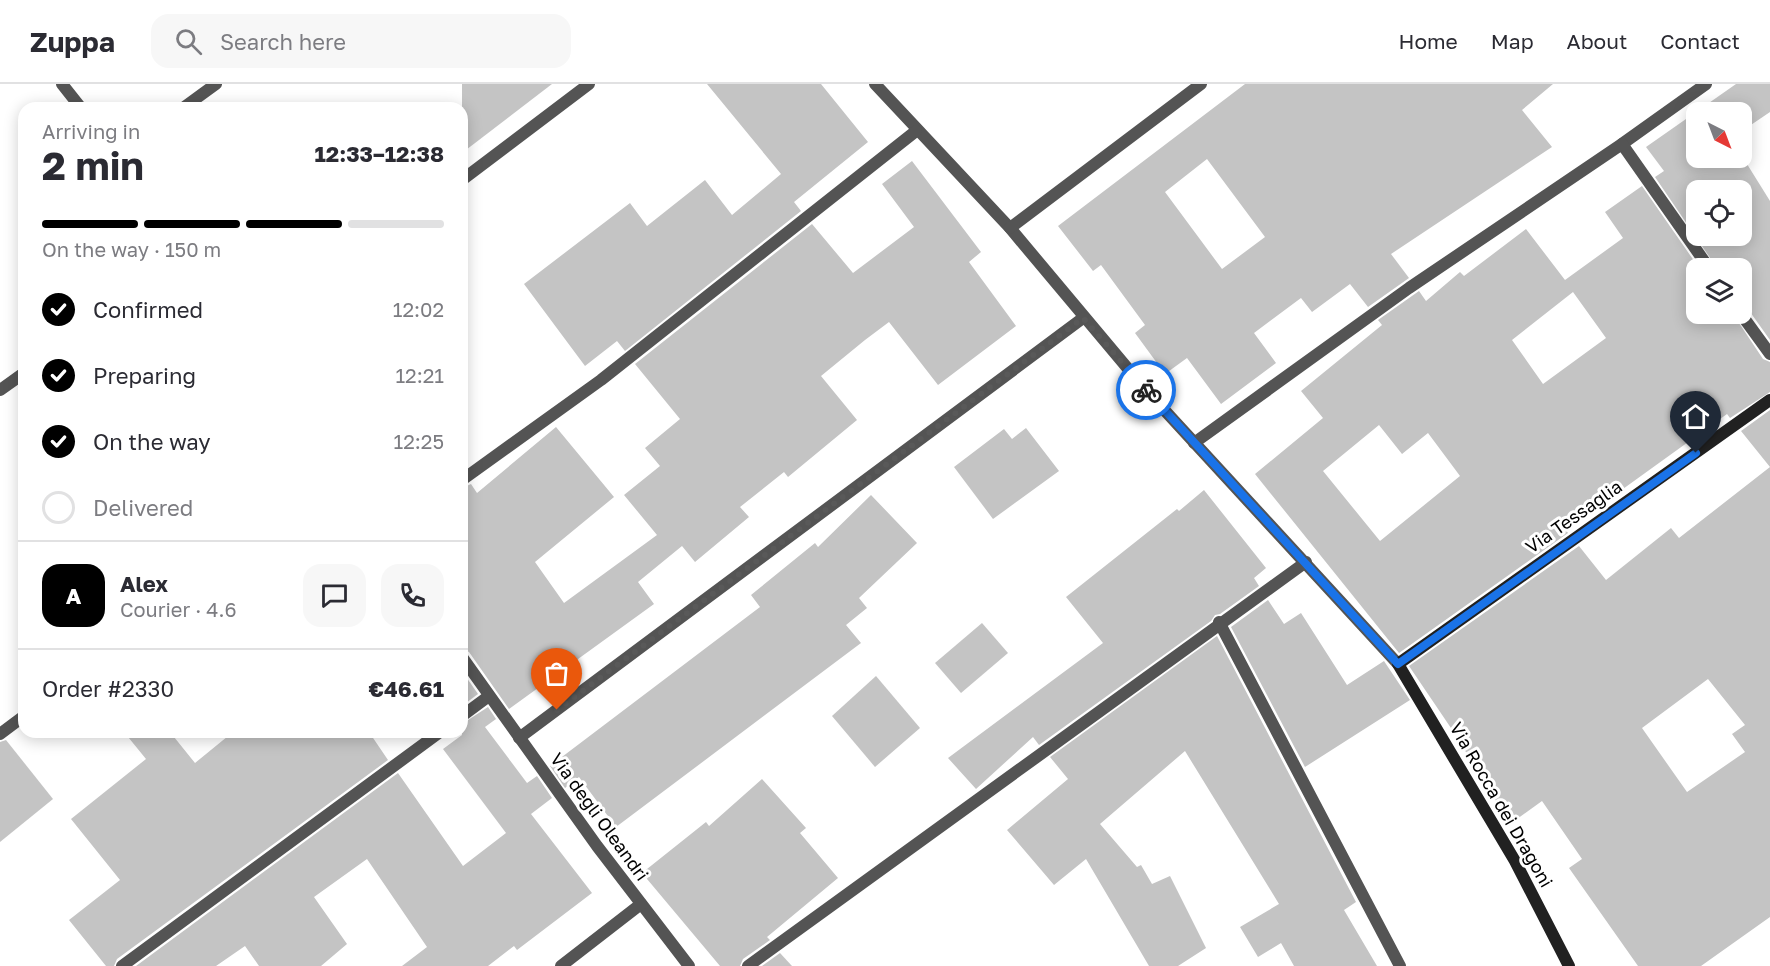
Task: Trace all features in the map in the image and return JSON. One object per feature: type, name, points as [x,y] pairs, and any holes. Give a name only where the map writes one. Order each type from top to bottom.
[{"type":"street","points":[[62,84],[76,102]]},
{"type":"street","points":[[191,102],[216,84]]},
{"type":"street","points":[[468,175],[589,84]]},
{"type":"street","points":[[875,84],[916,131],[1010,228],[1083,318],[1194,443],[1398,664]]},
{"type":"street","points":[[1010,228],[1200,84]]},
{"type":"street","points":[[1194,443],[1409,288],[1622,144],[1706,84]]},
{"type":"street","points":[[468,476],[601,380],[916,131]]},
{"type":"street","points":[[1622,144],[1702,258]]},
{"type":"street","points":[[519,738],[1083,318]]},
{"type":"street","points":[[1748,324],[1770,354]]},
{"type":"street","points":[[0,390],[18,377]]},
{"type":"street","name":"Via Tessaglia","points":[[1398,664],[1770,400]]},
{"type":"street","points":[[748,966],[1219,622],[1306,562]]},
{"type":"street","points":[[1219,622],[1400,966]]},
{"type":"street","name":"Via Rocca dei Dragoni","points":[[1398,664],[1515,861],[1569,966]]},
{"type":"street","name":"Via degli Oleandri","points":[[468,666],[641,904],[689,966]]},
{"type":"street","points":[[468,712],[489,696]]},
{"type":"street","points":[[0,734],[18,720]]},
{"type":"street","points":[[122,966],[432,738]]},
{"type":"street","points":[[561,966],[641,904]]},
{"type":"building","points":[[462,84],[552,84],[468,148],[468,102],[462,102]]},
{"type":"building","points":[[707,84],[821,84],[868,142],[794,202],[801,211],[625,351],[617,341],[585,366],[524,284],[630,203],[647,226],[705,180],[732,215],[781,174]]},
{"type":"building","points":[[1245,84],[1553,84],[1522,110],[1552,147],[1391,254],[1409,278],[1368,307],[1350,284],[1312,312],[1301,298],[1254,333],[1276,363],[1221,404],[1187,358],[1165,374],[1135,333],[1145,325],[1101,265],[1093,271],[1058,226]],"holes":[[[1207,159],[1265,237],[1222,269],[1165,192]]]},
{"type":"building","points":[[1736,84],[1770,84],[1770,112],[1752,124],[1752,102],[1710,102]]},
{"type":"building","points":[[1686,119],[1686,168],[1749,168],[1770,201],[1770,340],[1752,315],[1752,258],[1710,258],[1702,246],[1752,246],[1752,180],[1686,180],[1686,222],[1655,177],[1664,171],[1646,147]]},
{"type":"building","points":[[912,161],[981,252],[969,262],[1016,326],[938,385],[889,322],[865,340],[821,376],[857,420],[788,477],[784,472],[740,507],[749,517],[695,562],[682,546],[638,582],[654,604],[509,709],[468,652],[468,485],[471,484],[477,493],[556,427],[614,497],[535,562],[564,603],[657,535],[624,495],[660,466],[645,448],[680,419],[635,364],[812,224],[853,273],[914,227],[882,184]]},
{"type":"building","points":[[1642,186],[1692,258],[1686,258],[1686,324],[1740,324],[1763,359],[1770,362],[1770,392],[1730,418],[1727,414],[1566,530],[1568,533],[1399,653],[1255,474],[1323,418],[1301,391],[1382,325],[1378,320],[1419,291],[1426,301],[1460,272],[1464,276],[1526,229],[1565,280],[1623,238],[1605,212]],"holes":[[[1573,292],[1606,338],[1543,384],[1512,340]],[[1379,425],[1402,454],[1428,433],[1460,476],[1380,541],[1323,471]]]},
{"type":"building","points":[[1770,410],[1770,467],[1741,431]]},
{"type":"building","points":[[1026,428],[1059,471],[993,519],[954,467],[1004,429],[1012,439]]},
{"type":"building","points":[[1770,467],[1770,917],[1701,966],[1638,966],[1569,868],[1582,859],[1542,801],[1510,824],[1453,731],[1409,666],[1579,546],[1606,580],[1671,528],[1679,538]],"holes":[[[1708,679],[1745,725],[1732,734],[1745,752],[1687,792],[1642,728]]]},
{"type":"building","points":[[1204,490],[1266,568],[1254,578],[1259,586],[1220,614],[1215,615],[1211,621],[1039,745],[1033,737],[976,789],[948,758],[1103,643],[1066,597]]},
{"type":"building","points":[[871,495],[917,543],[859,598],[867,608],[846,625],[861,643],[616,827],[579,777],[565,788],[550,766],[760,607],[751,595],[815,543],[818,547]]},
{"type":"building","points":[[1268,600],[1284,624],[1301,613],[1347,685],[1384,661],[1410,700],[1305,767],[1231,627]]},
{"type":"building","points":[[982,623],[1008,653],[961,693],[935,663]]},
{"type":"building","points":[[1217,636],[1356,902],[1344,910],[1377,966],[1294,966],[1281,943],[1258,957],[1240,927],[1279,904],[1185,751],[1100,824],[1137,867],[1141,865],[1152,884],[1170,876],[1206,948],[1178,966],[1149,966],[1086,859],[1054,885],[1007,830],[1068,779],[1050,757]]},
{"type":"building","points":[[876,676],[920,728],[875,767],[832,716]]},
{"type":"building","points":[[468,680],[478,694],[468,702]]},
{"type":"building","points":[[488,707],[496,719],[485,727],[527,783],[537,776],[552,798],[531,814],[592,893],[517,950],[514,946],[488,966],[402,966],[427,947],[367,859],[314,897],[347,944],[321,966],[259,966],[245,946],[216,966],[136,966],[398,773],[463,866],[506,833],[443,749],[458,738],[468,738],[468,720]]},
{"type":"building","points":[[129,738],[175,738],[195,763],[226,738],[373,738],[388,760],[117,959],[114,966],[106,966],[69,920],[120,880],[71,819],[146,759]]},
{"type":"building","points":[[6,740],[53,799],[0,842],[0,742]]},
{"type":"building","points":[[762,779],[806,828],[800,833],[838,878],[767,937],[770,940],[743,959],[740,966],[720,966],[642,873],[706,822],[709,826]]},
{"type":"building","points":[[780,953],[792,966],[762,966]]},
{"type":"way so far","points":[[557,710],[1083,318],[1146,390]]},
{"type":"route","points":[[1146,390],[1398,664],[1696,453]]}]
